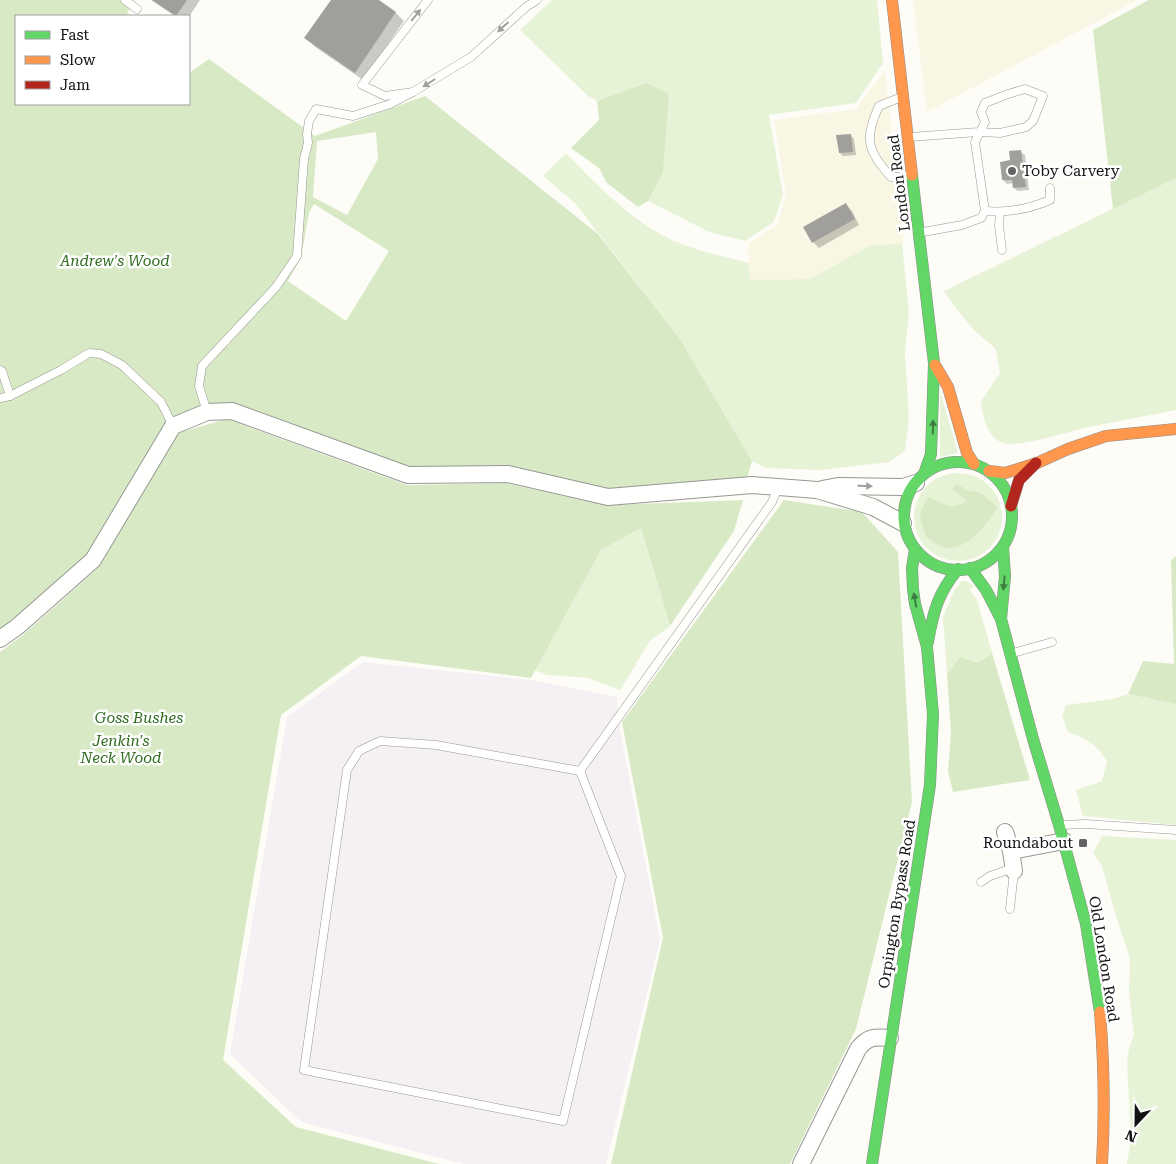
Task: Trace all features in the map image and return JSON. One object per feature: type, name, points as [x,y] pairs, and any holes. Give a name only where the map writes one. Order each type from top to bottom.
[{"type":"main road","name":"London Road","points":[[892,0],[934,363],[931,454],[920,479]]},
{"type":"main road","name":"London Road","points":[[934,363],[948,387],[967,453],[974,464]]},
{"type":"main road","points":[[989,471],[1005,473],[1037,463],[1068,449],[1106,436],[1176,429]]},
{"type":"main road","points":[[1011,506],[1006,491],[997,478],[989,471],[974,464],[946,463],[932,469],[920,479],[910,493],[903,523],[915,549],[934,563],[945,568],[964,569],[981,564],[993,557],[1002,547],[1011,528],[1011,506],[1019,480],[1037,463]]},
{"type":"main road","name":"Old London Road","points":[[1001,619],[1005,576],[1002,547]]},
{"type":"main road","name":"Orpington Bypass Road","points":[[872,1164],[930,785],[932,714],[927,647],[915,604],[913,589],[912,568],[915,549]]},
{"type":"main road","name":"Old London Road","points":[[964,569],[986,590],[1001,619],[1009,654],[1064,841],[1086,924],[1099,1005],[1104,1063],[1102,1164]]},
{"type":"main road","name":"Orpington Bypass Road","points":[[927,647],[938,598],[945,584],[964,569]]},
{"type":"street","points":[[0,639],[17,627],[93,560],[173,426],[208,412],[232,411],[408,476],[508,474],[608,496],[752,486],[817,490],[838,486],[903,487],[920,479]]},
{"type":"street","points":[[817,490],[873,507],[903,523]]},
{"type":"street","points":[[1005,832],[1014,870]]},
{"type":"street","points":[[1011,851],[1064,841]]},
{"type":"street","points":[[801,1164],[858,1049],[865,1040],[876,1037],[890,1038]]},
{"type":"lane","points":[[125,0],[138,9]]},
{"type":"lane","points":[[414,92],[385,96],[362,86],[428,0]]},
{"type":"lane","points":[[208,412],[199,386],[202,366],[276,287],[297,256],[304,160],[308,143],[306,134],[308,121],[316,109],[353,116],[390,104],[414,92],[470,57],[526,6],[537,0]]},
{"type":"lane","points":[[908,137],[978,132],[1000,132],[1026,127],[1034,120],[1042,96],[1025,89],[985,103],[982,112],[984,122],[978,132],[975,142],[985,211],[981,218],[962,225],[920,233]]},
{"type":"lane","points":[[904,97],[879,106],[872,121],[869,139],[877,162],[891,177],[913,176]]},
{"type":"lane","points":[[985,211],[1000,212],[1032,207],[1050,200],[1050,188]]},
{"type":"lane","points":[[1000,212],[999,226],[1002,250]]},
{"type":"lane","points":[[0,398],[10,396],[89,354],[101,354],[122,364],[161,402],[173,426]]},
{"type":"lane","points":[[0,370],[2,371],[10,396]]},
{"type":"lane","points":[[580,772],[772,502],[778,488]]},
{"type":"lane","points":[[1009,654],[1052,642]]},
{"type":"lane","points":[[380,741],[436,745],[580,772],[621,876],[563,1121],[304,1070],[347,770],[359,751],[380,741]]},
{"type":"lane","points":[[1059,825],[1086,824],[1176,830]]},
{"type":"lane","points":[[981,882],[990,876],[1014,870],[1010,909]]},
{"type":"shaded area","points":[[913,0],[1137,0],[927,112]]},
{"type":"shaded area","points":[[885,70],[904,244],[871,245],[810,279],[750,280],[748,244],[777,225],[786,195],[774,120],[856,109]]},
{"type":"shaded area","points":[[363,662],[531,680],[617,697],[619,724],[660,939],[606,1164],[464,1164],[301,1122],[230,1054],[287,717]]},
{"type":"green space","name":"Andrew's Wood","points":[[0,0],[125,0],[132,5],[127,15],[15,15],[15,105],[190,105],[190,72],[209,59],[315,136],[425,96],[598,234],[680,339],[752,461],[746,482],[610,489],[508,466],[412,468],[232,406],[164,427],[86,556],[21,616],[0,631]],"holes":[[[376,132],[378,159],[347,215],[313,197],[317,141]],[[314,204],[389,251],[346,321],[288,281],[301,258],[309,213]]]},
{"type":"green space","points":[[552,0],[877,0],[883,63],[856,103],[769,115],[783,195],[774,222],[745,241],[709,232],[648,201],[663,173],[646,83],[597,101],[588,96],[520,30]]},
{"type":"green space","points":[[1149,0],[1176,0],[1176,178],[1113,209],[1093,30]]},
{"type":"green space","points":[[646,83],[669,94],[663,173],[648,201],[638,207],[606,182],[599,168],[571,148],[599,120],[597,101]]},
{"type":"green space","points":[[566,153],[631,215],[655,231],[677,242],[749,263],[750,280],[810,279],[871,245],[902,244],[909,312],[905,352],[909,418],[905,451],[889,462],[821,470],[766,468],[752,461],[680,339],[575,203],[543,176]]},
{"type":"green space","points":[[1176,178],[1176,410],[1021,443],[1003,443],[997,440],[986,425],[981,401],[1000,373],[996,349],[974,330],[944,291]]},
{"type":"green space","points":[[940,391],[958,453],[940,457]]},
{"type":"green space","name":"Goss Bushes","points":[[227,419],[407,485],[506,483],[610,505],[743,500],[734,531],[670,626],[641,528],[601,550],[531,678],[361,656],[281,715],[223,1060],[296,1127],[439,1164],[0,1164],[0,652],[23,635],[99,567],[177,433]]},
{"type":"green space","points":[[949,473],[967,473],[983,480],[995,492],[1002,508],[1002,526],[995,542],[983,554],[967,561],[949,561],[933,554],[921,542],[914,526],[914,508],[921,492],[933,480]]},
{"type":"green space","points":[[957,484],[969,491],[979,492],[998,507],[982,529],[967,542],[951,548],[943,547],[926,536],[920,516],[922,508],[929,497],[948,506],[956,506],[967,501],[952,489]]},
{"type":"green space","points":[[784,500],[862,512],[898,552],[912,802],[856,1029],[790,1164],[611,1164],[663,938],[622,722]]},
{"type":"green space","points":[[641,528],[670,626],[650,641],[620,690],[588,678],[547,675],[535,670],[601,550]]},
{"type":"green space","points":[[1176,556],[1176,704],[1128,694],[1143,661],[1174,664],[1171,560]]},
{"type":"green space","points":[[962,581],[967,581],[974,587],[970,589],[977,600],[992,653],[978,663],[960,658],[947,675],[943,617],[954,591]]},
{"type":"green space","points":[[992,653],[1030,780],[953,792],[948,771],[951,732],[947,675],[960,657],[978,663]]},
{"type":"green space","points":[[1128,694],[1176,704],[1176,825],[1083,816],[1076,790],[1102,781],[1107,761],[1099,750],[1090,743],[1068,732],[1062,716],[1066,705],[1113,699]]},
{"type":"green space","points":[[1102,836],[1176,840],[1176,1164],[1127,1164],[1131,1138],[1127,1062],[1129,1048],[1134,1035],[1129,993],[1130,958],[1102,866],[1093,853]]},
{"type":"building","points":[[152,0],[187,0],[177,15]]},
{"type":"building","points":[[331,0],[379,0],[396,12],[355,73],[304,38]]},
{"type":"building","points":[[851,134],[853,152],[839,153],[836,135]]},
{"type":"building","name":"Toby Carvery","points":[[1021,150],[1026,187],[1013,188],[1012,180],[1002,180],[1000,162],[1010,160],[1009,151]]},
{"type":"building","points":[[846,203],[855,219],[812,243],[803,227]]},
{"type":"traffic: fast","points":[[912,175],[934,363],[931,454],[924,474]]},
{"type":"traffic: fast","points":[[958,462],[979,466],[996,478],[1008,495],[1012,516],[1008,537],[996,554],[979,566],[958,570],[937,566],[920,554],[908,537],[904,516],[908,495],[920,478],[937,466],[958,462]]},
{"type":"traffic: fast","points":[[1001,619],[1005,576],[1003,547]]},
{"type":"traffic: fast","points":[[872,1164],[930,785],[933,714],[927,647],[915,604],[913,589],[912,568],[915,549]]},
{"type":"traffic: fast","points":[[970,568],[986,590],[1001,619],[1086,924],[1100,1012]]},
{"type":"traffic: fast","points":[[928,642],[937,603],[958,569]]},
{"type":"traffic: slow","points":[[892,0],[912,175]]},
{"type":"traffic: slow","points":[[935,365],[948,387],[967,453],[974,464]]},
{"type":"traffic: slow","points":[[989,471],[1005,473],[1037,463],[1068,449],[1106,436],[1176,429]]},
{"type":"traffic: slow","points":[[1100,1012],[1104,1088],[1102,1164]]},
{"type":"traffic: jam","points":[[1011,506],[1019,480],[1036,463]]},
{"type":"place","name":"Toby Carvery","points":[[1012,171]]},
{"type":"place","name":"Roundabout","points":[[1083,843]]},
{"type":"park label","name":"Jenkin's Neck Wood","points":[[121,750]]}]
